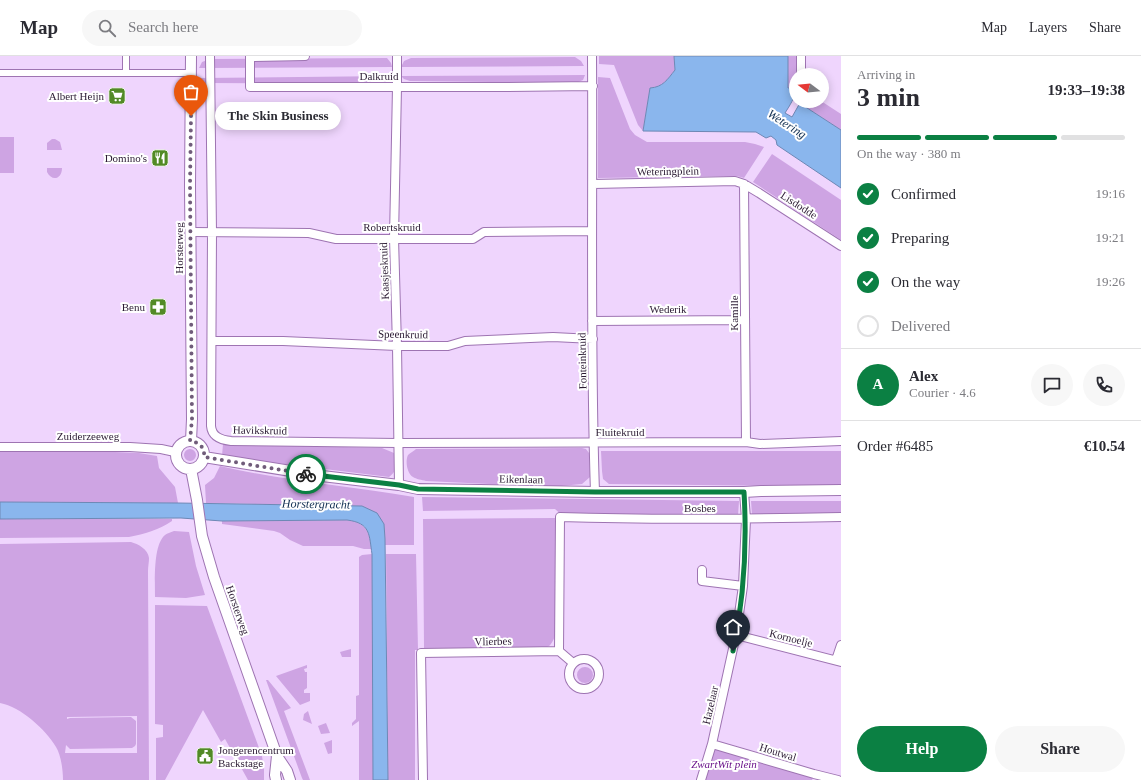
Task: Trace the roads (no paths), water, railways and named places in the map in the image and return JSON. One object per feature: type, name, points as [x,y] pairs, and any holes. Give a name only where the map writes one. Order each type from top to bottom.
[{"type":"street","points":[[126,56],[126,73]]},
{"type":"street","name":"Horsterweg","points":[[190,441],[192,419],[190,186],[191,56]]},
{"type":"street","name":"Havikskruid","points":[[210,56],[212,430],[216,437],[223,440],[398,443]]},
{"type":"street","name":"Dalkruid","points":[[305,56],[250,57],[250,87],[593,86]]},
{"type":"street","name":"Kaasjeskruid","points":[[397,56],[394,238],[399,485]]},
{"type":"street","points":[[592,56],[592,231]]},
{"type":"street","points":[[801,56],[801,68]]},
{"type":"street","points":[[0,73],[191,73]]},
{"type":"street","name":"Weteringplein","points":[[592,184],[735,181],[744,184]]},
{"type":"street","name":"Lisdodde","points":[[744,184],[841,246]]},
{"type":"street","name":"Kamille","points":[[744,184],[746,442]]},
{"type":"street","name":"Robertskruid","points":[[191,232],[309,233],[336,238],[473,239],[484,232],[592,231]]},
{"type":"street","name":"Fonteinkruid","points":[[592,231],[593,443],[595,492]]},
{"type":"street","name":"Wederik","points":[[592,321],[745,320]]},
{"type":"street","name":"Speenkruid","points":[[212,341],[283,340],[397,346],[448,346],[465,341],[553,337],[593,338]]},
{"type":"street","points":[[190,441],[198,443],[201,446],[204,457],[202,463],[198,467],[187,469],[180,465],[177,461],[175,452],[182,442],[190,441]]},
{"type":"street","name":"Fluitekruid","points":[[398,443],[746,442],[760,444],[841,441]]},
{"type":"street","name":"Zuiderzeeweg","points":[[0,447],[130,447],[161,449],[175,452]]},
{"type":"street","name":"Eikenlaan","points":[[204,457],[322,476],[399,485],[418,489],[595,492],[744,492],[841,490]]},
{"type":"street","name":"Horsterweg","points":[[191,469],[198,500],[202,536],[214,577],[277,756],[290,780]]},
{"type":"street","name":"Hazelaar","points":[[701,780],[712,744],[736,635],[742,586],[746,519],[744,492]]},
{"type":"street","name":"Bosbes","points":[[559,651],[560,517],[618,519],[841,517]]},
{"type":"street","points":[[702,570],[702,581],[742,586]]},
{"type":"street","name":"Kornoelje","points":[[736,635],[838,661]]},
{"type":"street","points":[[838,661],[841,645]]},
{"type":"street","points":[[559,651],[573,663]]},
{"type":"street","name":"Vlierbes","points":[[423,780],[421,654],[559,651]]},
{"type":"street","name":"Houtwal","points":[[712,744],[813,777],[838,780]]},
{"type":"street","name":"Horsterweg","points":[[276,780],[277,756]]},
{"type":"water","name":"Wetering","points":[[674,56],[788,56],[789,106],[785,113],[792,117],[797,108],[807,108],[841,130],[841,188],[777,145],[776,140],[771,136],[766,138],[756,132],[643,131],[650,88],[662,85],[675,70]]},
{"type":"water","points":[[0,502],[362,506],[377,513],[384,524],[385,539],[388,780],[373,780],[372,554],[369,536],[365,527],[361,524],[347,520],[222,521],[181,518],[0,519]]},
{"type":"place","name":"Albert Heijn","points":[[117,96]]},
{"type":"place","name":"The Skin Business","points":[[191,116]]},
{"type":"place","name":"Domino's","points":[[160,158]]},
{"type":"place","name":"Benu","points":[[158,307]]},
{"type":"place","name":"Jongerencentrum Backstage","points":[[205,756]]},
{"type":"water label","name":"Horstergracht","points":[[316,504]]},
{"type":"park label","name":"ZwartWit plein","points":[[724,764]]}]
